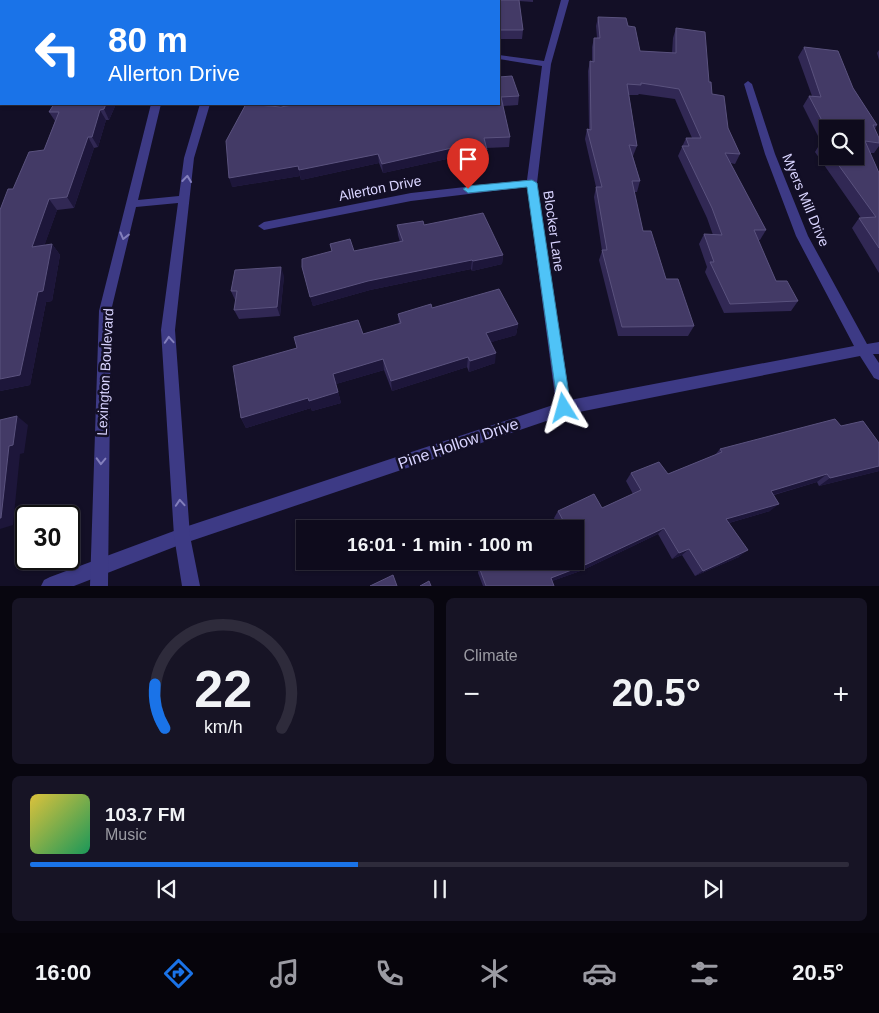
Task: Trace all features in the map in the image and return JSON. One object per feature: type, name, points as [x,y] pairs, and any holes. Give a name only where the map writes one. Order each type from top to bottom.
[{"type":"street","name":"Blocker Lane","points":[[564,408],[532,183],[546,64],[565,0]]},
{"type":"street","points":[[500,57],[546,64]]},
{"type":"street","name":"Myers Mill Drive","points":[[748,84],[770,154],[802,236],[863,350],[879,374]]},
{"type":"street","name":"Lexington Boulevard","points":[[99,586],[105,311],[156,105]]},
{"type":"street","points":[[191,586],[182,536],[168,330],[189,158],[205,105]]},
{"type":"street","name":"Allerton Drive","points":[[264,226],[411,197],[532,183]]},
{"type":"street","points":[[132,204],[184,199]]},
{"type":"street","name":"Pine Hollow Drive","points":[[50,586],[182,536],[564,408],[879,348]]},
{"type":"building","points":[[500,0],[519,0],[523,30],[500,30]]},
{"type":"building","points":[[598,17],[626,18],[628,26],[635,27],[640,51],[676,53],[676,28],[705,32],[709,82],[711,82],[712,94],[724,96],[728,128],[740,154],[725,153],[766,230],[754,230],[776,281],[787,281],[798,301],[730,304],[710,262],[714,262],[704,234],[722,235],[712,208],[682,146],[689,146],[686,138],[701,138],[679,89],[641,83],[641,85],[627,84],[637,146],[629,145],[640,181],[632,181],[643,231],[651,231],[666,279],[678,279],[694,326],[622,327],[602,250],[607,250],[596,187],[602,187],[587,129],[591,130],[590,61],[594,62],[594,38],[600,38]]},
{"type":"building","points":[[804,47],[838,51],[853,88],[877,125],[873,125],[879,138],[879,143],[865,141],[879,173],[879,248],[859,218],[876,217],[838,165],[864,165],[864,120],[822,120],[809,96],[821,97]]},
{"type":"building","points":[[512,76],[519,96],[501,97],[510,137],[484,138],[487,150],[466,151],[465,145],[382,164],[378,154],[299,170],[298,166],[229,178],[226,141],[245,105],[281,107],[292,105],[500,105],[500,77]]},
{"type":"building","points":[[53,105],[106,105],[104,109],[100,110],[92,137],[88,137],[67,197],[49,199],[32,247],[52,244],[43,291],[38,292],[20,375],[0,379],[0,210],[8,189],[13,189],[29,152],[44,150],[59,112],[49,112]]},
{"type":"building","points":[[483,213],[503,255],[368,281],[310,297],[302,267],[302,259],[332,251],[330,244],[350,239],[354,251],[403,241],[397,225],[423,221],[424,225]]},
{"type":"building","points":[[281,267],[277,307],[234,310],[237,291],[231,291],[235,270]]},
{"type":"building","points":[[499,289],[518,324],[486,333],[496,353],[470,361],[468,357],[391,381],[383,359],[333,374],[338,392],[309,401],[308,398],[241,418],[233,366],[297,348],[294,337],[358,320],[363,334],[401,323],[398,314],[431,304],[432,308]]},
{"type":"building","points":[[17,416],[13,445],[9,446],[0,518],[0,420]]},
{"type":"building","points":[[835,419],[841,426],[863,421],[879,443],[879,466],[830,478],[827,474],[771,491],[779,504],[726,519],[748,550],[703,571],[689,549],[679,553],[664,528],[584,565],[584,520],[563,520],[558,511],[594,494],[602,508],[641,490],[631,473],[659,462],[668,474],[722,452],[720,449]]},
{"type":"building","points":[[480,570],[572,570],[551,578],[554,586],[486,586]]},
{"type":"building","points":[[393,575],[397,586],[370,586]]},
{"type":"building","points":[[429,581],[431,586],[420,586]]},
{"type":"route","points":[[468,189],[532,183],[564,408]]}]
